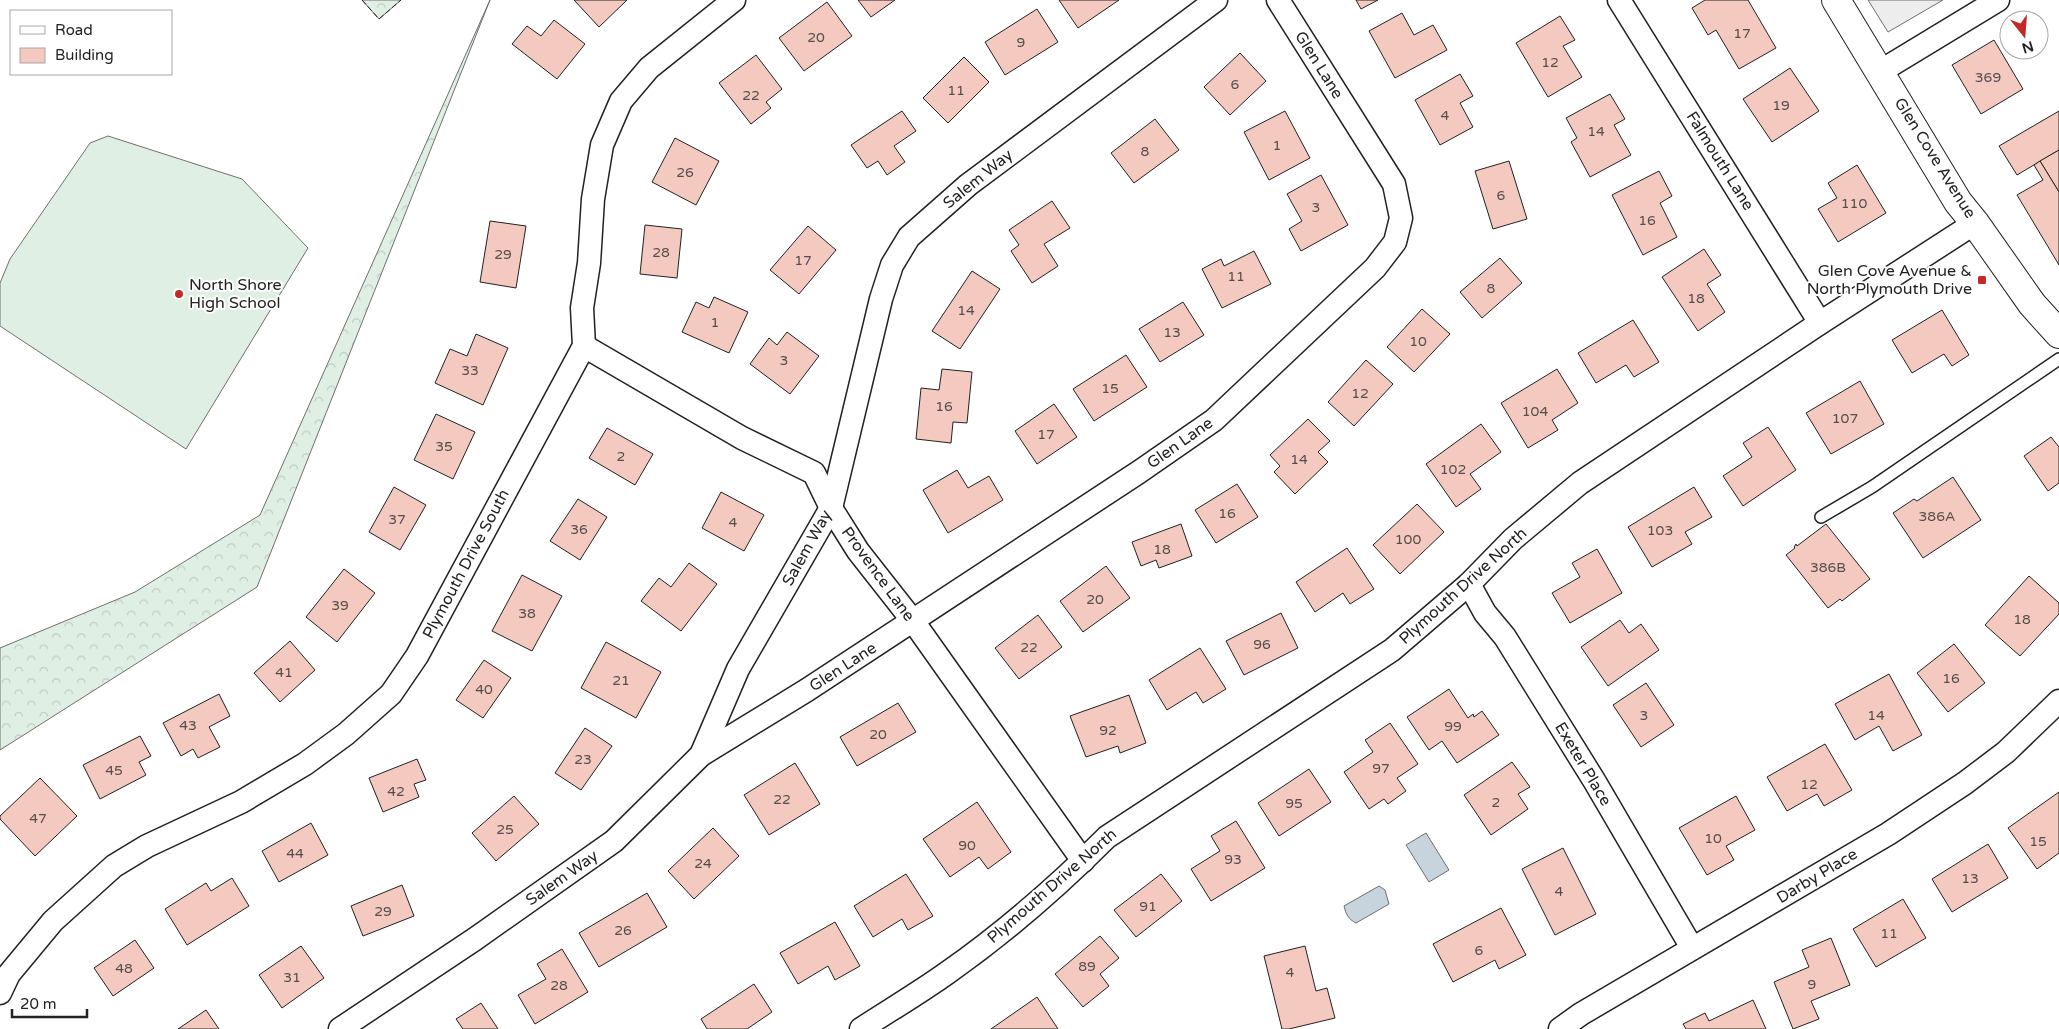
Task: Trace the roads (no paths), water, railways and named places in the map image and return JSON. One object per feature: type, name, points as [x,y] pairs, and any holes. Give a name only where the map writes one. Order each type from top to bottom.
[{"type":"main road","name":"Glen Cove Avenue","points":[[1836,0],[1958,202],[2032,304],[2059,334]]},
{"type":"street","points":[[584,346],[582,308],[589,262],[593,199],[602,145],[621,101],[649,68],[734,0]]},
{"type":"street","name":"Salem Way","points":[[340,1029],[475,939],[614,841],[701,754],[738,669],[831,508],[881,299],[892,265],[909,237],[968,185],[1216,0]]},
{"type":"street","name":"Glen Lane","points":[[701,754],[807,690],[1139,472],[1214,420],[1376,268],[1395,242],[1401,218],[1394,184],[1278,0]]},
{"type":"street","name":"Falmouth Lane","points":[[1620,0],[1820,323]]},
{"type":"street","points":[[1880,70],[1998,0]]},
{"type":"street","name":"Plymouth Drive North","points":[[861,1029],[948,973],[1006,927],[1082,861],[1106,837],[1392,650],[1469,584],[1513,539],[1580,483],[1820,323],[1975,223]]},
{"type":"street","name":"Provence Lane","points":[[584,346],[742,438],[814,473],[831,508],[858,551],[912,621],[1082,861]]},
{"type":"street","name":"Plymouth Drive South","points":[[0,992],[8,974],[54,921],[114,866],[146,846],[240,802],[305,764],[346,734],[391,694],[417,656],[584,346]]},
{"type":"street","name":"Exeter Place","points":[[1469,584],[1485,613],[1505,637],[1595,782],[1692,948]]},
{"type":"street","name":"Darby Place","points":[[1560,1029],[1581,1014],[1692,948],[1888,834],[1965,783],[2006,752],[2059,701]]},
{"type":"lane","points":[[1822,517],[1872,488],[2059,359]]},
{"type":"place","name":"Glen Cove Avenue & North Plymouth Drive","points":[[1982,280]]},
{"type":"place","name":"North Shore High School","points":[[179,294]]}]
